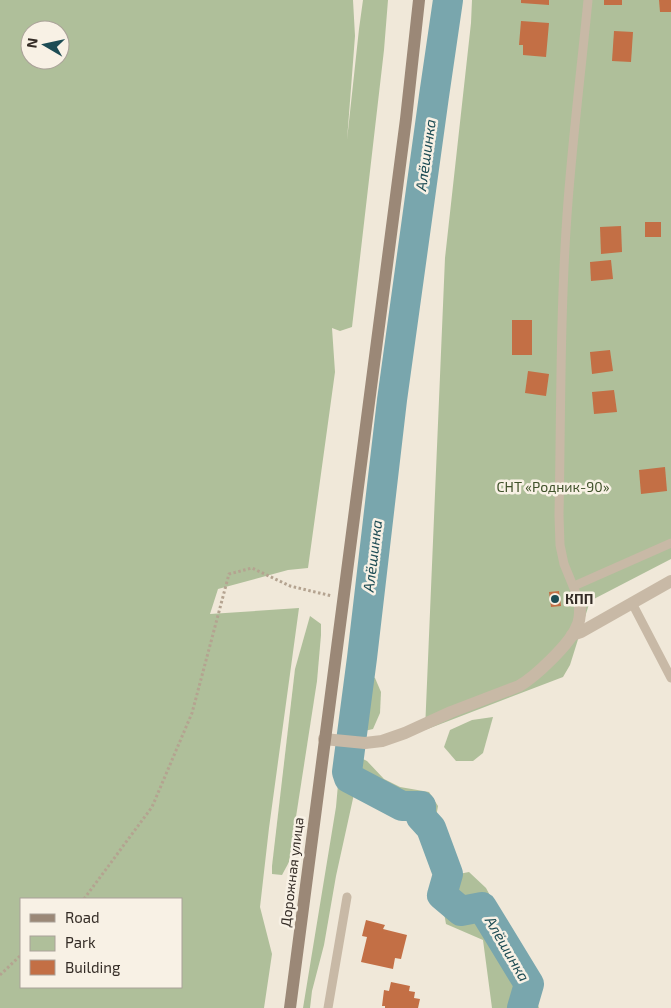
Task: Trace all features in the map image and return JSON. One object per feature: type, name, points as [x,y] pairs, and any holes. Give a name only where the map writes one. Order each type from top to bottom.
[{"type":"street","name":"Дорожная улица","points":[[290,1008],[403,139],[419,0]]},
{"type":"street","points":[[572,635],[581,632],[671,581]]},
{"type":"street","points":[[324,739],[365,743],[382,741],[526,682],[548,662],[572,635],[578,626],[580,603]]},
{"type":"lane","points":[[580,603],[564,564],[560,545],[559,522],[563,320],[568,208],[588,0]]},
{"type":"lane","points":[[574,586],[671,543]]},
{"type":"lane","points":[[632,603],[671,678]]},
{"type":"lane","points":[[328,1008],[347,897]]},
{"type":"path","points":[[85,898],[152,807],[192,713],[229,574],[252,568],[290,586],[342,598]]},
{"type":"path","points":[[0,975],[20,956]]},
{"type":"green space","points":[[0,0],[353,0],[355,36],[347,140],[363,0],[388,0],[352,327],[340,331],[332,328],[335,372],[308,568],[288,570],[218,589],[210,614],[299,608],[260,907],[272,954],[264,1008],[0,1008]]},
{"type":"green space","name":"СНТ «Родник-90»","points":[[472,0],[671,0],[671,559],[590,601],[570,665],[563,677],[425,730],[445,258]]},
{"type":"green space","points":[[310,616],[321,624],[317,681],[289,862],[282,875],[272,874],[295,669]]},
{"type":"green space","points":[[364,673],[375,678],[381,692],[380,713],[373,729],[351,734],[344,729],[352,691]]},
{"type":"green space","points":[[493,717],[483,753],[473,761],[456,761],[444,747],[450,730],[472,720]]},
{"type":"green space","points":[[353,754],[367,761],[384,779],[400,787],[429,792],[438,806],[435,823],[381,810],[354,794],[310,1008],[303,1008],[336,807],[340,762]]},
{"type":"green space","points":[[469,872],[486,888],[517,946],[539,1008],[492,1008],[483,940],[446,924],[444,913],[431,904],[428,893],[431,885],[438,878]]},
{"type":"building","points":[[521,0],[549,0],[549,5],[521,3]]},
{"type":"building","points":[[604,0],[622,0],[622,5],[604,5]]},
{"type":"building","points":[[659,0],[671,0],[671,12],[660,12]]},
{"type":"building","points":[[521,21],[549,23],[546,57],[523,55],[523,45],[519,45]]},
{"type":"building","points":[[614,31],[633,32],[631,62],[612,61]]},
{"type":"building","points":[[645,222],[661,222],[661,237],[645,237]]},
{"type":"building","points":[[621,226],[622,252],[601,254],[600,227]]},
{"type":"building","points":[[611,260],[613,279],[591,281],[590,262]]},
{"type":"building","points":[[512,320],[532,320],[532,355],[512,355]]},
{"type":"building","points":[[610,350],[613,371],[592,374],[590,352]]},
{"type":"building","points":[[528,371],[549,374],[546,396],[525,393]]},
{"type":"building","points":[[614,390],[617,412],[594,414],[592,392]]},
{"type":"building","points":[[665,467],[667,491],[641,494],[639,470]]},
{"type":"building","name":"КПП","points":[[559,591],[561,606],[551,607],[549,592]]},
{"type":"building","points":[[366,920],[385,925],[383,929],[407,935],[401,959],[395,958],[393,969],[361,962],[367,937],[362,936]]},
{"type":"building","points":[[391,982],[410,986],[409,991],[415,992],[414,998],[420,999],[418,1008],[385,1008],[385,1006],[382,1006],[384,990],[389,991]]},
{"type":"waterway","name":"Алёшинка","points":[[448,0],[392,400],[347,772],[349,778],[402,806],[421,806],[421,817],[431,828],[448,874],[442,895],[461,911],[482,907],[529,984],[522,1008]]},
{"type":"place","name":"КПП","points":[[555,599]]}]
